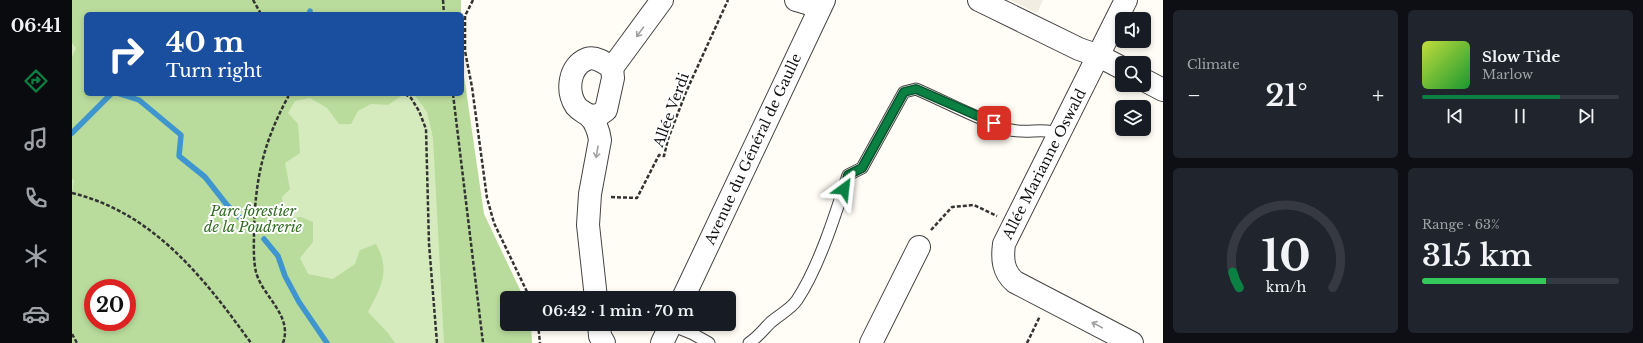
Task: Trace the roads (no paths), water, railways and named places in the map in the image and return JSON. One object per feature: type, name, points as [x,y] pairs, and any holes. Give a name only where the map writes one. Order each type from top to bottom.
[{"type":"street","points":[[590,116],[599,115],[606,110],[613,78],[612,68],[662,0]]},
{"type":"street","points":[[796,0],[822,4]]},
{"type":"street","points":[[979,0],[1079,49],[1099,56],[1115,64]]},
{"type":"street","name":"Allée Marianne Oswald","points":[[1126,0],[1013,224],[1004,244],[1002,256],[1006,272],[1015,282],[1132,343]]},
{"type":"street","name":"Avenue du Général de Gaulle","points":[[686,291],[822,4]]},
{"type":"street","points":[[595,291],[588,225],[590,194],[600,140],[599,131],[590,116],[582,112],[572,97],[572,72],[579,63],[589,58],[599,59],[612,68]]},
{"type":"street","points":[[1151,84],[1163,90]]},
{"type":"street","points":[[870,343],[918,247]]},
{"type":"street","points":[[599,331],[604,343]]},
{"type":"lane","points":[[749,343],[758,337],[770,323],[796,301],[811,273],[835,216],[848,175],[862,168],[904,92],[916,89],[1007,128],[1024,133],[1050,130],[1058,133]]},
{"type":"lane","points":[[668,331],[693,334],[709,343]]},
{"type":"waterway","points":[[72,133],[109,96]]},
{"type":"waterway","points":[[126,96],[139,100],[181,135],[179,156],[205,177],[227,205],[247,225]]},
{"type":"waterway","points":[[264,239],[278,256],[285,276],[299,302],[327,343]]},
{"type":"park label","name":"Parc forestier de la Poudrerie","points":[[253,220]]}]
